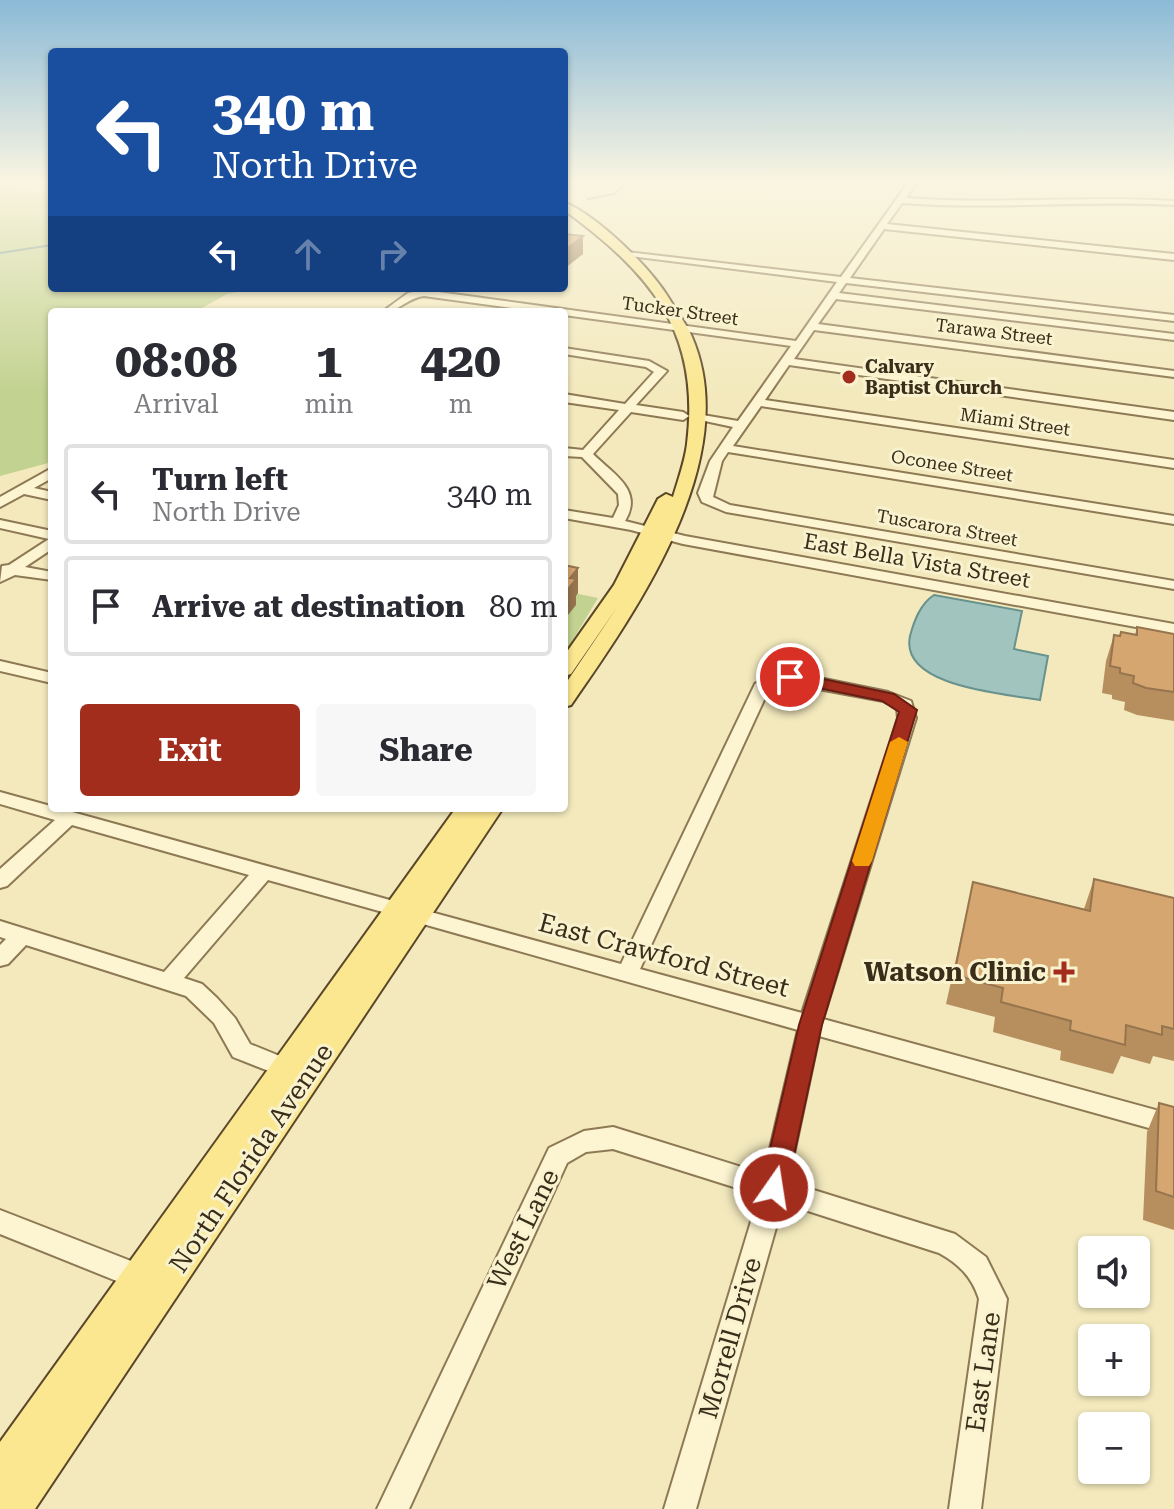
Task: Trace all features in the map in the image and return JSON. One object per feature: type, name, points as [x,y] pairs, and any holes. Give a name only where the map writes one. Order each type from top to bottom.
[{"type":"main road","points":[[616,253],[674,326]]},
{"type":"main road","points":[[622,253],[640,268]]},
{"type":"main road","points":[[568,695],[641,586],[660,533],[690,417],[674,326],[658,288],[627,255]]},
{"type":"main road","points":[[568,664],[660,533]]},
{"type":"main road","name":"North Florida Avenue","points":[[12,1509],[342,1025],[469,812]]},
{"type":"main road","name":"North Florida Avenue","points":[[0,1474],[284,1068],[488,812]]},
{"type":"street","points":[[725,448],[860,253]]},
{"type":"street","points":[[1140,253],[1174,257]]},
{"type":"street","points":[[627,255],[1174,318]]},
{"type":"street","name":"Tucker Street","points":[[393,308],[416,293],[533,308]]},
{"type":"street","points":[[831,295],[1174,337]]},
{"type":"street","name":"Tucker Street","points":[[568,312],[797,344]]},
{"type":"street","name":"Tarawa Street","points":[[810,326],[1174,374]]},
{"type":"street","points":[[568,352],[650,364],[659,368],[660,373],[586,454]]},
{"type":"street","points":[[786,361],[1174,416]]},
{"type":"street","points":[[568,399],[741,425]]},
{"type":"street","name":"Miami Street","points":[[756,402],[1174,464]]},
{"type":"street","name":"Tuscarora Street","points":[[725,448],[713,466],[705,493],[714,504],[1174,585]]},
{"type":"street","name":"Oconee Street","points":[[725,448],[1174,520]]},
{"type":"street","points":[[568,452],[586,454],[624,493],[627,501],[617,523]]},
{"type":"street","points":[[0,503],[48,474]]},
{"type":"street","points":[[22,490],[48,495]]},
{"type":"street","name":"East Bella Vista Street","points":[[568,515],[1174,629]]},
{"type":"street","points":[[0,524],[48,534]]},
{"type":"street","points":[[4,572],[48,544]]},
{"type":"street","points":[[4,572],[48,576]]},
{"type":"street","points":[[0,666],[48,677]]},
{"type":"street","name":"Morrell Drive","points":[[627,974],[763,684],[775,678],[790,677],[874,694],[905,705],[907,718],[810,1025],[774,1188],[680,1509]]},
{"type":"street","name":"East Crawford Street","points":[[0,798],[48,810]]},
{"type":"street","points":[[0,881],[56,812]]},
{"type":"street","name":"East Crawford Street","points":[[56,812],[1174,1125]]},
{"type":"street","points":[[168,982],[263,872]]},
{"type":"street","points":[[0,929],[194,990],[218,1010],[231,1026],[241,1050],[284,1068]]},
{"type":"street","points":[[0,958],[22,936]]},
{"type":"street","name":"West Lane","points":[[393,1509],[558,1156],[574,1144],[593,1138],[613,1138],[774,1188]]},
{"type":"street","name":"East Lane","points":[[774,1188],[946,1243],[977,1263],[988,1280],[993,1299],[992,1317],[965,1509]]},
{"type":"street","points":[[0,1222],[139,1277]]},
{"type":"green space","points":[[0,253],[48,253],[48,292],[238,292],[227,294],[202,308],[48,308],[48,463],[0,476]]},
{"type":"green space","points":[[568,592],[598,598],[568,648]]},
{"type":"water","points":[[934,595],[1022,611],[1014,649],[1048,656],[1040,700],[958,685],[921,667],[911,653],[910,636],[921,608]]},
{"type":"building","points":[[568,566],[578,568],[570,578],[576,579],[568,589]]},
{"type":"building","points":[[1137,627],[1174,634],[1174,692],[1133,683],[1134,676],[1120,673],[1120,668],[1110,666],[1114,635],[1120,636],[1121,632],[1137,635]]},
{"type":"building","name":"Watson Clinic","points":[[1094,879],[1174,898],[1174,1029],[1162,1026],[1162,1035],[1126,1025],[1125,1045],[1070,1030],[1071,1021],[1001,1002],[1003,988],[954,975],[973,882],[1090,911]]},
{"type":"building","points":[[1159,1103],[1174,1107],[1174,1197],[1156,1191]]},
{"type":"slow traffic","points":[[862,861],[899,742]]},
{"type":"place","name":"Calvary Baptist Church","points":[[849,377]]},
{"type":"place","name":"Watson Clinic","points":[[1064,972]]},
{"type":"route","points":[[774,1188],[810,1025],[908,710],[905,705],[888,697],[790,677]]}]
